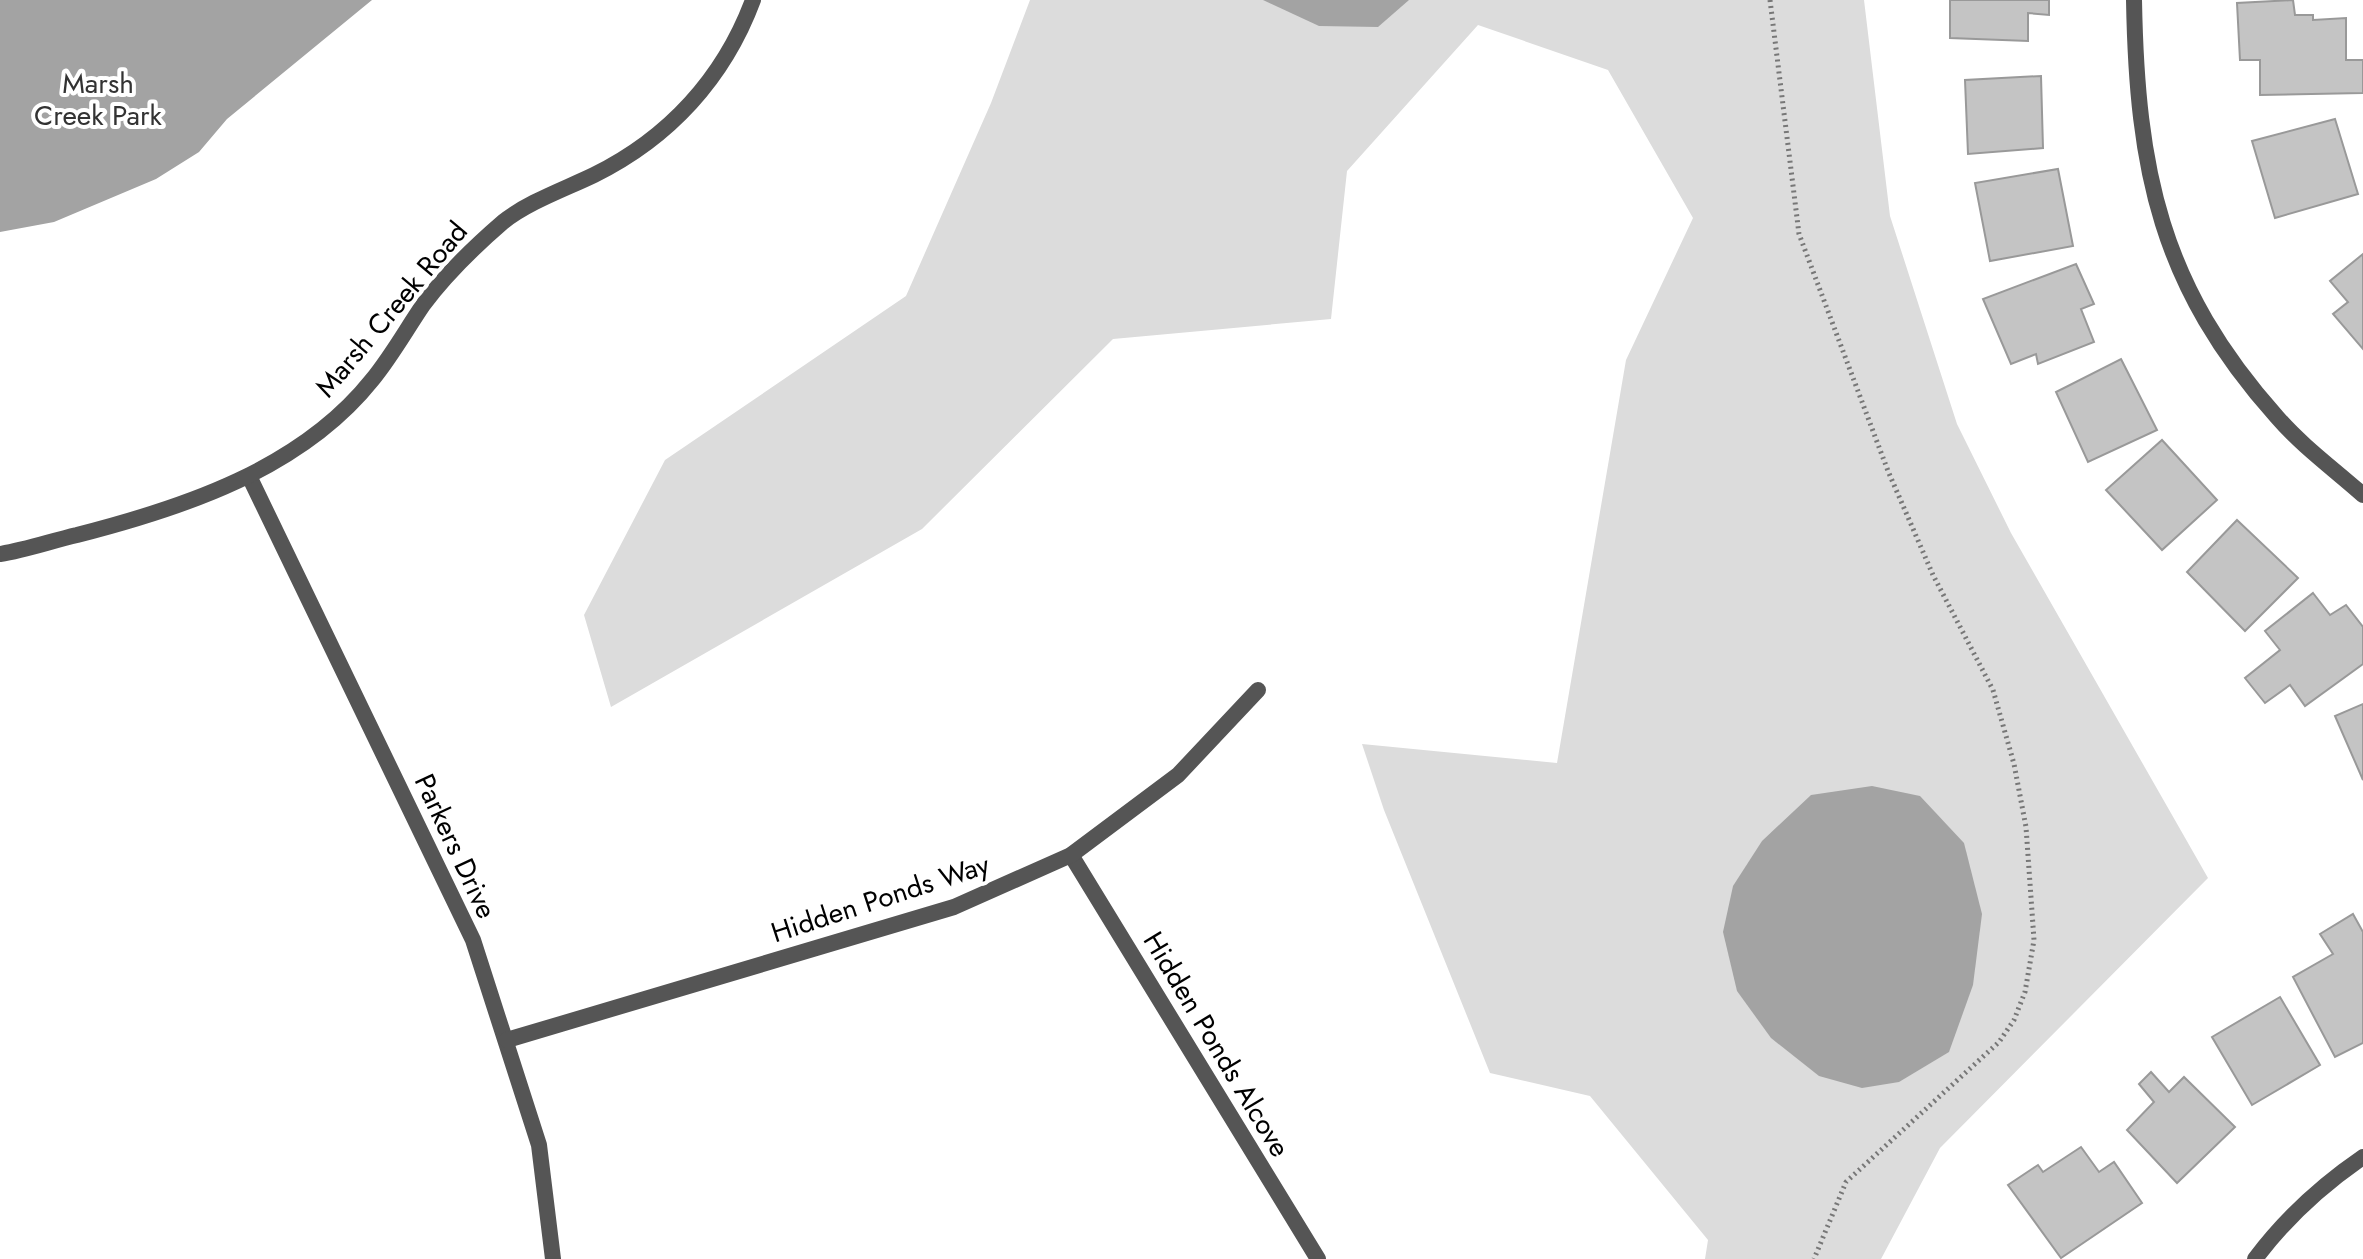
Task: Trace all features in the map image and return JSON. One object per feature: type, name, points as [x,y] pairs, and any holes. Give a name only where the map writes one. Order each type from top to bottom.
[{"type":"street","name":"Marsh Creek Road","points":[[0,554],[165,509],[249,476],[317,433],[372,381],[425,302],[465,255],[507,219],[603,171],[678,120],[712,78],[745,22],[753,0]]},
{"type":"street","points":[[2134,0],[2135,84],[2147,173],[2170,248],[2202,318],[2244,379],[2279,420],[2363,495]]},
{"type":"street","name":"Parkers Drive","points":[[249,476],[473,940],[539,1145],[553,1259]]},
{"type":"street","name":"Hidden Ponds Way","points":[[507,1040],[954,907],[1071,855],[1178,775],[1258,690]]},
{"type":"street","name":"Hidden Ponds Alcove","points":[[1071,855],[1318,1259]]},
{"type":"street","points":[[2255,1259],[2273,1234],[2320,1190],[2363,1157]]},
{"type":"path","points":[[1770,0],[1799,234],[1888,471],[1933,575],[1993,690],[2014,764],[2026,827],[2034,940],[2025,992],[2014,1020],[1999,1042],[1846,1182],[1826,1222],[1814,1259]]},
{"type":"shaded area","name":"Marsh Creek Park","points":[[0,0],[372,0],[227,119],[199,152],[156,179],[54,222],[0,232]]},
{"type":"shaded area","points":[[1030,0],[1864,0],[1890,216],[1957,424],[2011,533],[2208,878],[1940,1148],[1881,1259],[1705,1259],[1708,1240],[1590,1096],[1490,1073],[1384,810],[1362,744],[1557,763],[1626,360],[1693,218],[1608,70],[1478,25],[1347,171],[1331,319],[1113,339],[922,529],[611,707],[584,615],[665,460],[906,296],[991,103]]},
{"type":"shaded area","points":[[1263,0],[1409,0],[1378,27],[1319,26]]},
{"type":"shaded area","points":[[1872,786],[1920,796],[1964,843],[1982,914],[1973,985],[1949,1052],[1899,1082],[1862,1088],[1819,1076],[1771,1038],[1737,991],[1723,932],[1733,886],[1762,841],[1811,795]]},
{"type":"building","points":[[1950,0],[2049,0],[2049,15],[2028,13],[2028,41],[1950,38]]},
{"type":"building","points":[[2293,0],[2295,15],[2313,15],[2313,20],[2346,18],[2346,60],[2363,60],[2363,93],[2260,95],[2260,60],[2240,60],[2237,3]]},
{"type":"building","points":[[2041,76],[2043,148],[1968,154],[1965,80]]},
{"type":"building","points":[[2335,119],[2358,194],[2275,218],[2252,141]]},
{"type":"building","points":[[2058,169],[2073,246],[1990,261],[1975,183]]},
{"type":"building","points":[[2363,254],[2363,349],[2333,314],[2348,302],[2330,281]]},
{"type":"building","points":[[2076,264],[2094,304],[2081,309],[2094,342],[2038,364],[2036,354],[2011,364],[1983,299]]},
{"type":"building","points":[[2121,359],[2157,430],[2088,462],[2056,392]]},
{"type":"building","points":[[2162,440],[2217,500],[2162,550],[2106,490]]},
{"type":"building","points":[[2237,520],[2298,578],[2245,631],[2187,572]]},
{"type":"building","points":[[2313,593],[2330,615],[2346,605],[2363,627],[2363,664],[2305,706],[2290,685],[2265,703],[2245,678],[2280,650],[2265,631]]},
{"type":"building","points":[[2363,704],[2363,780],[2335,716]]},
{"type":"building","points":[[2353,914],[2363,932],[2363,1043],[2335,1057],[2293,977],[2333,954],[2320,934]]},
{"type":"building","points":[[2280,997],[2320,1065],[2252,1105],[2212,1037]]},
{"type":"building","points":[[2151,1072],[2169,1092],[2184,1077],[2235,1127],[2177,1183],[2127,1130],[2154,1102],[2139,1084]]},
{"type":"building","points":[[2081,1147],[2099,1172],[2114,1162],[2142,1203],[2061,1258],[2008,1185],[2038,1165],[2043,1172]]}]
